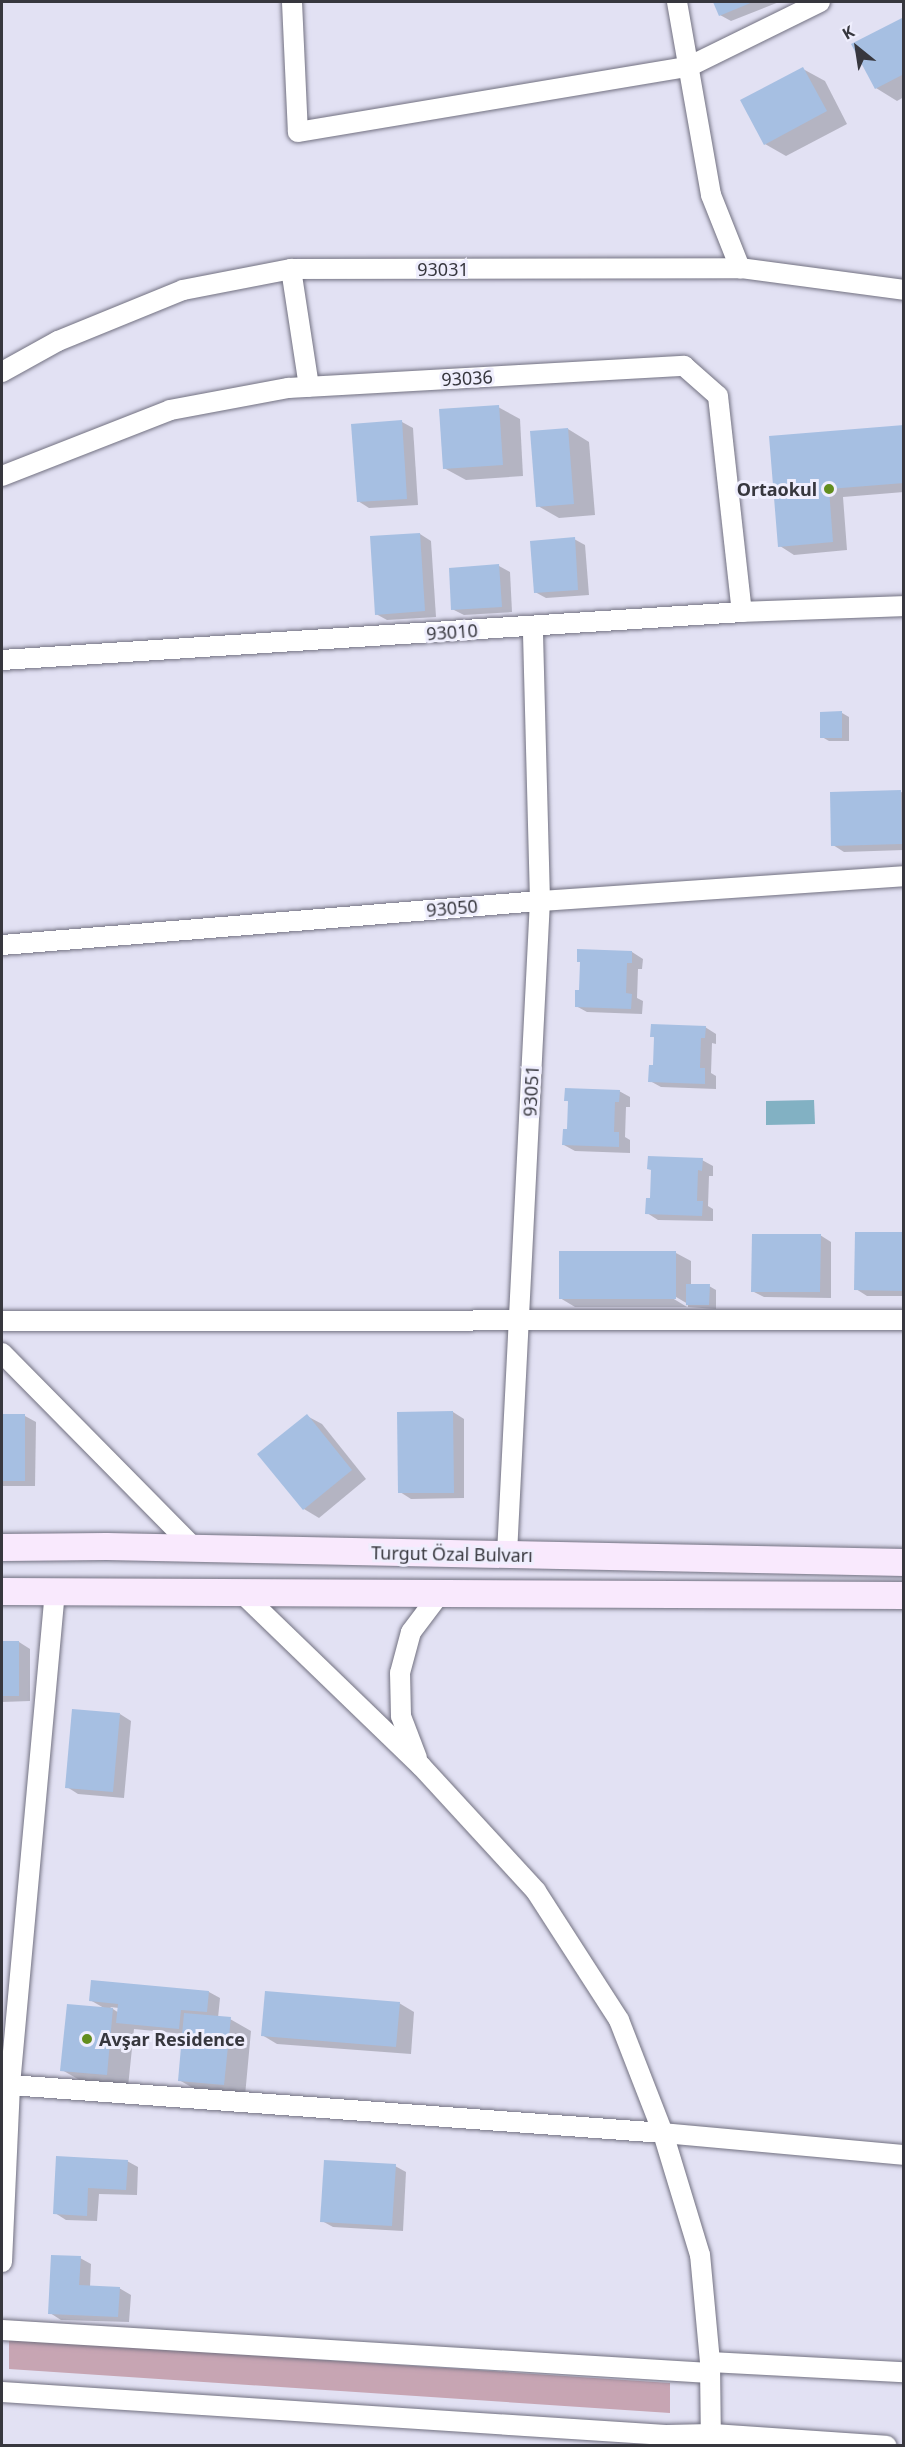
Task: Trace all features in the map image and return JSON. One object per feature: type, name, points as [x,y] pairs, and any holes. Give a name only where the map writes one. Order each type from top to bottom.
[{"type":"main road","name":"Turgut Özal Bulvarı","points":[[2,1546],[903,1562]]},
{"type":"main road","name":"Turgut Özal Bulvarı","points":[[2,1591],[239,1590],[903,1595]]},
{"type":"street","points":[[292,2],[298,132],[688,67],[820,2]]},
{"type":"street","points":[[677,2],[711,195],[740,268]]},
{"type":"street","name":"93031","points":[[2,372],[58,341],[183,290],[291,269],[740,268],[903,290]]},
{"type":"street","points":[[291,269],[309,387]]},
{"type":"street","name":"93036","points":[[2,476],[170,410],[288,388],[684,366],[718,396],[742,612]]},
{"type":"street","name":"93010","points":[[2,660],[742,612],[903,606]]},
{"type":"street","name":"93051","points":[[507,1554],[540,901],[533,627]]},
{"type":"street","name":"93050","points":[[2,945],[540,901],[903,876]]},
{"type":"street","points":[[2,1322],[903,1320]]},
{"type":"street","points":[[2,1353],[196,1550]]},
{"type":"street","points":[[239,1590],[421,1766],[536,1891],[619,2020],[663,2133],[700,2254],[710,2367],[712,2440]]},
{"type":"street","points":[[421,1766],[401,1716],[400,1673],[411,1632],[442,1591]]},
{"type":"street","points":[[2,2262],[6,2085],[55,1592]]},
{"type":"street","points":[[6,2085],[663,2133],[903,2154]]},
{"type":"street","points":[[2,2330],[710,2367],[903,2372]]},
{"type":"street","points":[[2,2392],[666,2435],[712,2440],[887,2445]]},
{"type":"shaded area","points":[[9,2339],[670,2383],[670,2413],[9,2369]]},
{"type":"water","points":[[814,1100],[815,1124],[766,1125],[766,1101]]},
{"type":"building","points":[[713,2],[753,2],[719,16]]},
{"type":"building","points":[[904,17],[904,74],[875,89],[851,44]]},
{"type":"building","points":[[803,67],[827,111],[764,145],[740,100]]},
{"type":"building","points":[[499,405],[503,465],[443,469],[439,409]]},
{"type":"building","points":[[402,420],[407,499],[357,502],[351,424]]},
{"type":"building","points":[[904,425],[904,483],[829,489],[833,542],[778,547],[769,436]]},
{"type":"building","points":[[568,428],[574,504],[536,507],[530,431]]},
{"type":"building","points":[[420,533],[425,611],[375,615],[370,536]]},
{"type":"building","points":[[575,537],[578,590],[534,593],[530,541]]},
{"type":"building","points":[[499,564],[502,607],[451,610],[449,568]]},
{"type":"building","points":[[842,711],[842,738],[820,738],[820,712]]},
{"type":"building","points":[[901,790],[902,844],[831,846],[830,792]]},
{"type":"building","points":[[577,949],[632,951],[632,963],[627,963],[626,993],[632,994],[631,1009],[575,1007],[575,990],[579,990],[580,962],[577,962]]},
{"type":"building","points":[[651,1024],[706,1026],[705,1038],[701,1038],[700,1068],[705,1068],[705,1084],[648,1082],[649,1065],[653,1065],[654,1037],[650,1037]]},
{"type":"building","points":[[565,1088],[620,1090],[619,1102],[615,1102],[614,1132],[619,1132],[619,1147],[562,1145],[563,1129],[567,1129],[568,1101],[564,1101]]},
{"type":"building","points":[[648,1156],[703,1158],[702,1171],[698,1170],[697,1201],[703,1201],[702,1216],[645,1214],[646,1198],[650,1198],[651,1170],[647,1169]]},
{"type":"building","points":[[855,1232],[904,1232],[904,1291],[854,1290]]},
{"type":"building","points":[[752,1234],[821,1234],[820,1292],[751,1292]]},
{"type":"building","points":[[559,1251],[676,1251],[676,1299],[559,1299]]},
{"type":"building","points":[[686,1284],[710,1284],[709,1305],[686,1305]]},
{"type":"building","points":[[453,1411],[454,1493],[398,1493],[397,1412]]},
{"type":"building","points":[[2,1414],[25,1414],[25,1481],[2,1481]]},
{"type":"building","points":[[307,1414],[352,1470],[303,1510],[257,1454]]},
{"type":"building","points":[[2,1641],[19,1641],[19,1696],[2,1696]]},
{"type":"building","points":[[72,1709],[120,1713],[113,1792],[65,1788]]},
{"type":"building","points":[[91,1980],[209,1991],[207,2012],[181,2010],[179,2029],[116,2023],[118,2004],[89,2001]]},
{"type":"building","points":[[265,1991],[400,2002],[396,2047],[261,2036]]},
{"type":"building","name":"Avşar Residence","points":[[67,2004],[113,2008],[107,2075],[60,2071]]},
{"type":"building","name":"Avşar Residence","points":[[184,2013],[231,2017],[224,2085],[178,2081]]},
{"type":"building","points":[[56,2156],[128,2160],[126,2190],[88,2188],[87,2216],[53,2214]]},
{"type":"building","points":[[324,2160],[396,2164],[392,2226],[320,2222]]},
{"type":"building","points":[[51,2255],[81,2256],[79,2285],[120,2287],[118,2317],[48,2314]]},
{"type":"place","name":"Ortaokul","points":[[829,489]]},
{"type":"place","name":"Avşar Residence","points":[[87,2039]]}]
